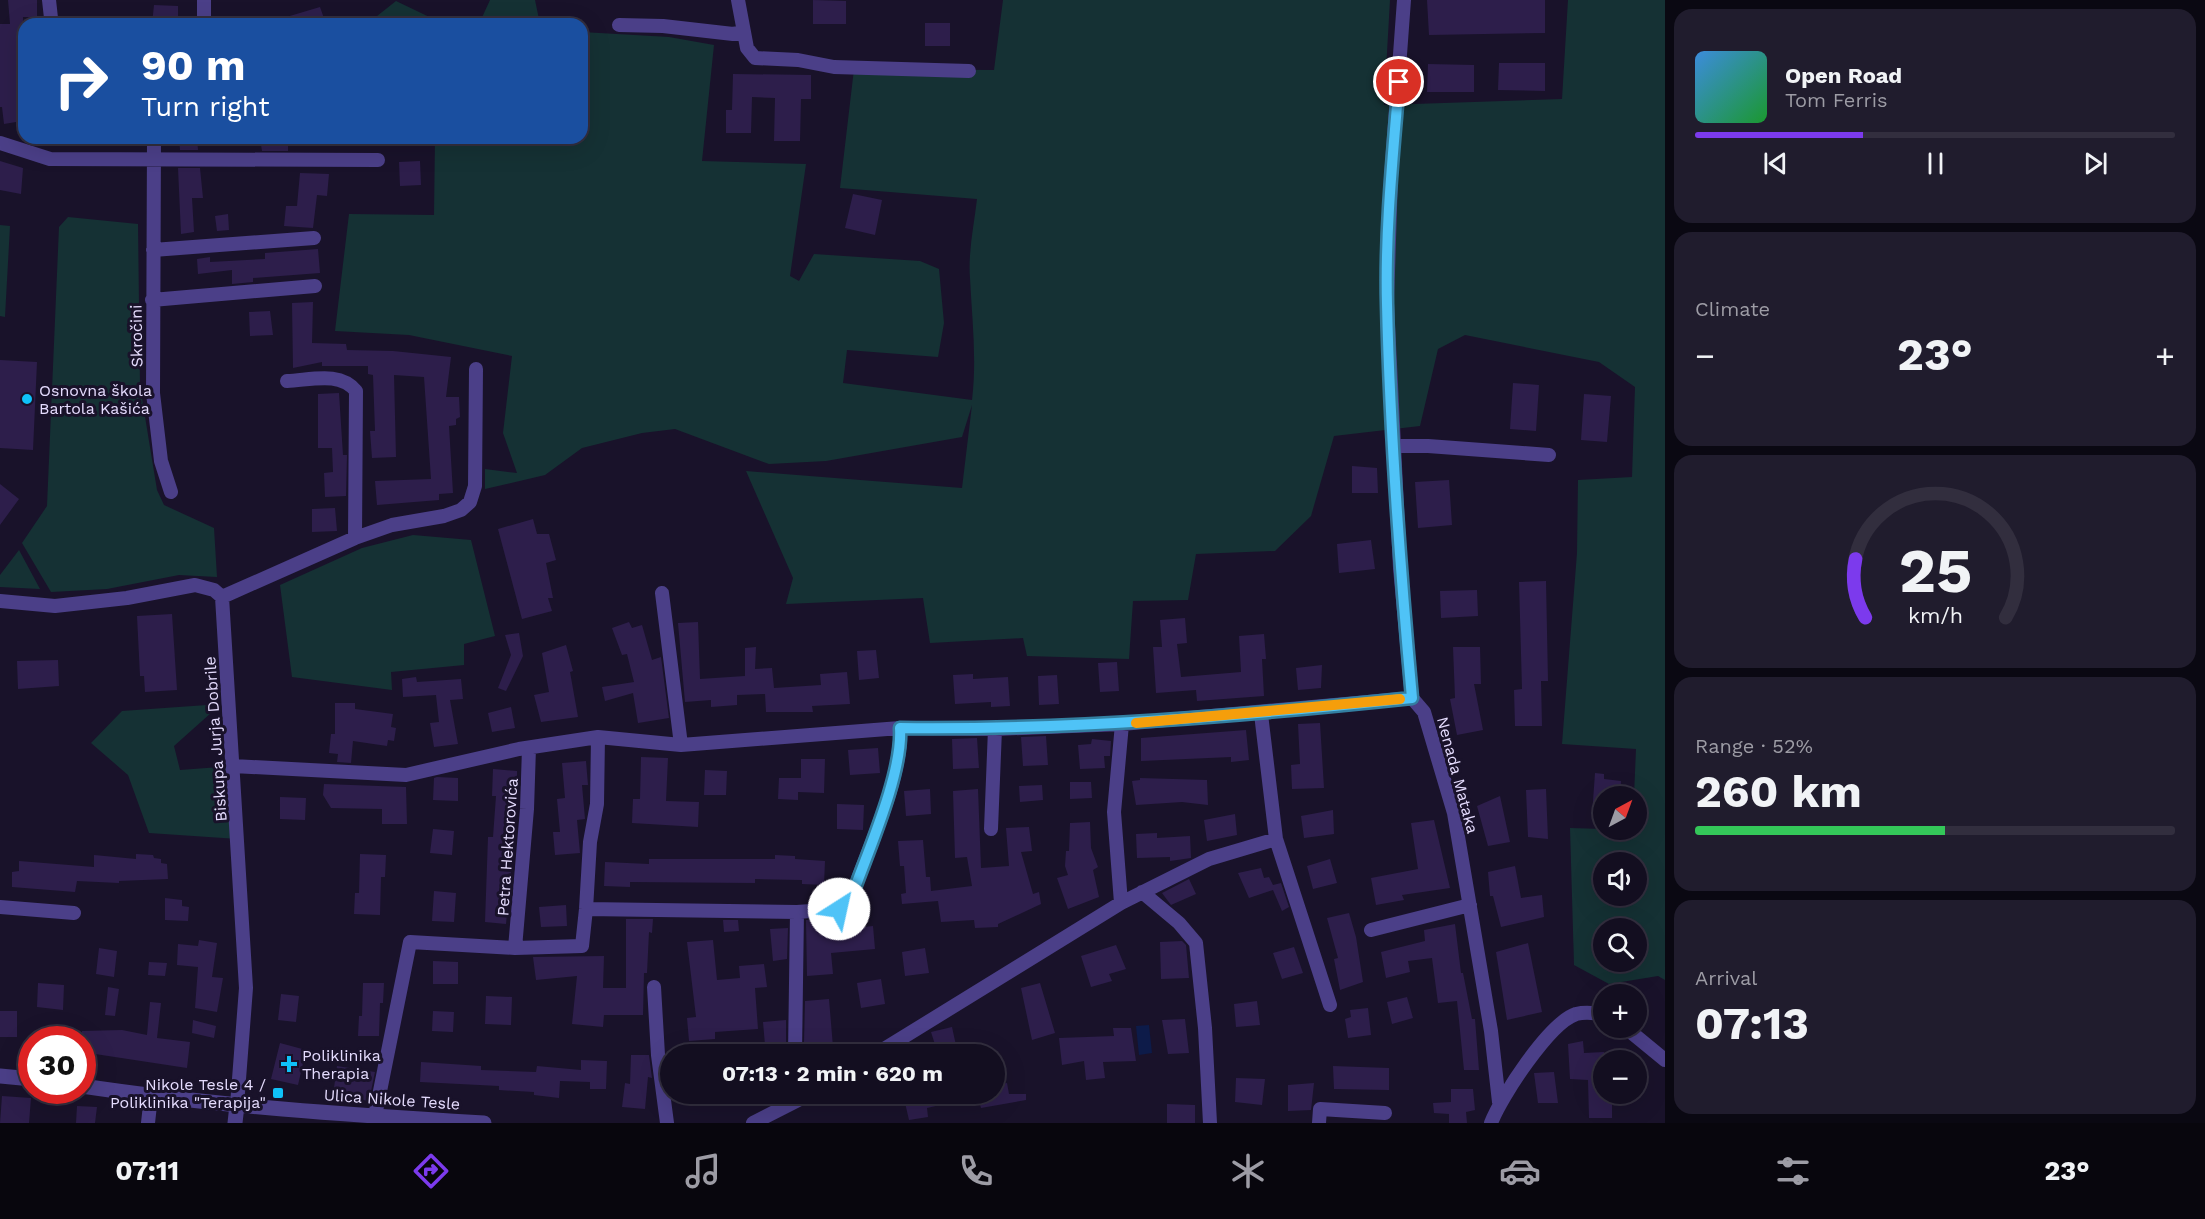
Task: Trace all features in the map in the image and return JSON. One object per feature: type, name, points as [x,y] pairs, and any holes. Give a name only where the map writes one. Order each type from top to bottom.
[{"type":"street","points":[[49,0],[51,18]]},
{"type":"street","points":[[204,0],[204,18]]},
{"type":"street","points":[[738,0],[747,48],[755,58],[798,60],[834,67],[969,71]]},
{"type":"street","name":"Nenada Mataka","points":[[1404,0],[1391,177],[1387,303],[1400,568],[1412,698],[1424,712],[1454,813],[1499,1102]]},
{"type":"street","points":[[619,25],[663,26],[733,34],[744,32]]},
{"type":"street","points":[[0,143],[50,159],[378,160]]},
{"type":"street","name":"Skročini","points":[[154,144],[153,393],[161,461],[171,492]]},
{"type":"street","points":[[153,250],[314,238]]},
{"type":"street","points":[[152,300],[315,286]]},
{"type":"street","points":[[0,601],[55,606],[127,598],[195,585],[214,590],[222,597],[355,538],[392,525],[444,516],[461,510],[470,502],[475,486],[476,369]]},
{"type":"street","points":[[287,381],[339,378],[349,382],[356,391],[355,538]]},
{"type":"street","points":[[1395,443],[1550,455]]},
{"type":"street","points":[[662,593],[681,745]]},
{"type":"street","name":"Biskupa Jurja Dobrile","points":[[222,597],[246,988],[237,1105]]},
{"type":"street","points":[[233,766],[406,775],[530,748],[598,737],[681,745],[900,728],[995,729],[1122,724],[1261,714],[1412,698]]},
{"type":"street","points":[[1261,714],[1276,838],[1330,1005]]},
{"type":"street","points":[[1121,903],[1114,812],[1122,724]]},
{"type":"street","points":[[586,909],[797,912],[839,909],[852,896],[893,778],[901,745],[900,728]]},
{"type":"street","points":[[991,829],[995,729]]},
{"type":"street","points":[[375,1116],[410,942],[515,948],[582,946],[590,842],[597,804],[598,737]]},
{"type":"street","name":"Petra Hektorovića","points":[[515,948],[530,748]]},
{"type":"street","points":[[892,1044],[1121,903],[1209,859],[1276,838]]},
{"type":"street","points":[[1142,892],[1179,923],[1196,943],[1210,1123]]},
{"type":"street","points":[[1371,930],[1470,905]]},
{"type":"street","points":[[0,907],[74,913]]},
{"type":"street","points":[[795,1044],[797,912]]},
{"type":"street","points":[[654,987],[658,1055],[667,1123]]},
{"type":"street","points":[[1491,1123],[1499,1102],[1545,1039],[1558,1026],[1576,1014],[1593,1015]]},
{"type":"street","points":[[1638,1038],[1665,1060]]},
{"type":"street","points":[[0,1076],[18,1078]]},
{"type":"street","name":"Ulica Nikole Tesle","points":[[96,1088],[237,1105],[484,1123]]},
{"type":"street","points":[[148,1123],[151,1096]]},
{"type":"street","points":[[753,1123],[784,1104]]},
{"type":"street","points":[[235,1123],[237,1105]]},
{"type":"street","points":[[1319,1123],[1320,1108],[1385,1113]]},
{"type":"green space","points":[[490,0],[535,0],[539,18],[482,18]]},
{"type":"green space","points":[[1003,0],[1390,0],[1384,105],[1562,99],[1568,0],[1665,0],[1665,980],[1658,976],[1609,984],[1574,965],[1570,828],[1593,829],[1593,840],[1647,840],[1647,786],[1634,786],[1636,749],[1562,744],[1577,553],[1578,480],[1632,477],[1635,387],[1599,362],[1465,335],[1438,349],[1420,426],[1334,436],[1311,516],[1275,551],[1196,554],[1188,600],[1133,601],[1129,659],[1027,656],[1023,638],[930,643],[923,598],[786,604],[793,578],[746,471],[962,488],[972,405],[962,437],[826,461],[769,464],[675,429],[642,433],[582,448],[545,475],[485,489],[485,469],[517,473],[503,433],[512,356],[409,335],[335,331],[349,214],[434,215],[435,144],[588,144],[588,32],[669,37],[714,45],[702,161],[806,164],[790,276],[799,281],[814,254],[920,261],[939,269],[944,323],[938,357],[847,350],[843,383],[972,400],[974,354],[970,258],[977,199],[840,188],[854,69],[994,70]]},
{"type":"green space","points":[[396,1],[431,18],[375,18]]},
{"type":"green space","points":[[68,217],[138,224],[140,386],[157,490],[164,505],[214,528],[217,577],[179,575],[107,589],[51,592],[22,543],[47,506],[59,227]]},
{"type":"green space","points":[[0,225],[10,226],[5,317],[0,316]]},
{"type":"green space","points":[[413,535],[471,540],[495,636],[464,644],[464,665],[391,672],[392,690],[292,677],[280,585],[362,548]]},
{"type":"green space","points":[[19,550],[40,589],[0,587],[0,575]]},
{"type":"green space","points":[[221,704],[174,746],[180,770],[233,766],[238,839],[149,833],[128,775],[91,743],[122,711]]},
{"type":"water","points":[[1149,1025],[1152,1053],[1139,1055],[1136,1026]]},
{"type":"building","points":[[8,0],[37,0],[37,17],[18,18],[18,122],[4,124],[2,107],[0,107],[0,24],[10,24]]},
{"type":"building","points":[[813,0],[846,1],[846,24],[813,24]]},
{"type":"building","points":[[1427,0],[1545,0],[1545,33],[1429,35]]},
{"type":"building","points":[[154,5],[178,6],[178,18],[153,18]]},
{"type":"building","points":[[320,7],[324,18],[283,18]]},
{"type":"building","points":[[925,23],[950,23],[950,46],[925,46]]},
{"type":"building","points":[[1499,63],[1545,63],[1545,91],[1498,90]]},
{"type":"building","points":[[1428,64],[1474,65],[1474,92],[1427,92]]},
{"type":"building","points":[[733,74],[811,75],[811,99],[801,99],[800,141],[774,141],[775,98],[752,97],[751,133],[726,133],[726,110],[732,110]]},
{"type":"building","points":[[180,144],[198,144],[198,150],[180,150]]},
{"type":"building","points":[[261,144],[288,144],[288,151],[262,151]]},
{"type":"building","points":[[0,161],[23,168],[21,194],[0,190]]},
{"type":"building","points":[[420,161],[421,185],[400,186],[399,162]]},
{"type":"building","points":[[178,168],[200,168],[203,198],[192,198],[194,232],[181,234]]},
{"type":"building","points":[[300,173],[329,174],[327,196],[317,195],[313,228],[284,226],[286,206],[297,206]]},
{"type":"building","points":[[853,194],[882,200],[875,235],[845,228]]},
{"type":"building","points":[[228,214],[229,230],[217,231],[215,216]]},
{"type":"building","points":[[318,249],[320,273],[253,278],[253,282],[232,284],[232,270],[198,274],[197,259],[210,257],[210,262],[265,259],[265,253]]},
{"type":"building","points":[[313,302],[312,343],[346,344],[347,350],[393,351],[451,357],[446,397],[459,397],[460,417],[456,419],[456,425],[449,426],[453,493],[439,494],[439,500],[377,505],[375,481],[431,479],[424,377],[394,375],[396,457],[372,458],[370,431],[375,431],[373,375],[368,374],[368,366],[322,366],[322,362],[293,368],[292,303]]},
{"type":"building","points":[[270,311],[273,335],[250,336],[249,312]]},
{"type":"building","points":[[0,360],[37,362],[33,450],[0,448]]},
{"type":"building","points":[[1513,383],[1539,385],[1536,431],[1510,429]]},
{"type":"building","points":[[339,393],[343,455],[347,455],[346,496],[325,497],[324,473],[333,472],[332,448],[318,448],[318,394]]},
{"type":"building","points":[[1584,394],[1611,396],[1607,442],[1581,440]]},
{"type":"building","points":[[1352,466],[1377,468],[1378,493],[1352,493]]},
{"type":"building","points":[[1449,480],[1452,525],[1418,528],[1415,482]]},
{"type":"building","points":[[0,484],[19,499],[0,525]]},
{"type":"building","points":[[335,508],[337,531],[312,532],[312,509]]},
{"type":"building","points":[[533,519],[537,534],[549,534],[556,560],[546,563],[553,598],[548,598],[552,611],[522,619],[498,529]]},
{"type":"building","points":[[1371,540],[1375,569],[1339,573],[1337,544]]},
{"type":"building","points":[[1546,581],[1548,681],[1541,681],[1542,726],[1515,726],[1514,690],[1522,689],[1519,582]]},
{"type":"building","points":[[1477,590],[1478,616],[1441,618],[1440,591]]},
{"type":"building","points":[[172,614],[177,690],[145,692],[144,676],[140,676],[137,616]]},
{"type":"building","points":[[1185,618],[1187,643],[1177,644],[1181,677],[1241,672],[1239,636],[1264,634],[1266,659],[1262,659],[1264,696],[1197,701],[1196,690],[1156,693],[1153,647],[1162,647],[1160,620]]},
{"type":"building","points":[[629,622],[632,628],[642,625],[652,660],[661,657],[669,718],[638,723],[633,693],[605,701],[602,687],[634,682],[627,654],[622,655],[612,628]]},
{"type":"building","points":[[698,622],[700,679],[745,676],[745,648],[756,647],[755,669],[772,668],[774,688],[821,685],[820,674],[847,672],[850,704],[812,706],[813,712],[766,712],[765,694],[737,695],[737,705],[711,707],[711,700],[685,702],[678,623]]},
{"type":"building","points":[[519,633],[523,656],[506,691],[498,688],[511,655],[505,635]]},
{"type":"building","points":[[566,645],[573,671],[570,672],[578,717],[541,722],[534,695],[549,692],[542,653]]},
{"type":"building","points":[[1453,647],[1480,647],[1481,684],[1474,684],[1483,730],[1457,735],[1450,699],[1455,698]]},
{"type":"building","points":[[876,650],[879,678],[859,680],[857,651]]},
{"type":"building","points":[[58,660],[59,686],[18,689],[17,661]]},
{"type":"building","points":[[1117,662],[1119,691],[1100,692],[1098,663]]},
{"type":"building","points":[[1322,665],[1321,688],[1298,690],[1296,668]]},
{"type":"building","points":[[973,674],[973,679],[1008,677],[1010,706],[991,707],[991,702],[955,704],[953,675]]},
{"type":"building","points":[[1057,675],[1059,704],[1039,705],[1038,676]]},
{"type":"building","points":[[416,677],[417,682],[461,679],[463,699],[450,700],[458,744],[434,747],[430,723],[439,722],[436,695],[403,697],[402,679]]},
{"type":"building","points":[[335,703],[355,703],[355,709],[393,714],[391,727],[396,728],[394,741],[388,740],[387,746],[353,741],[351,763],[337,762],[338,754],[329,753],[331,734],[335,734]]},
{"type":"building","points":[[511,707],[515,728],[492,732],[488,713]]},
{"type":"building","points":[[1320,723],[1324,788],[1292,789],[1291,765],[1300,764],[1298,724]]},
{"type":"building","points":[[1246,730],[1249,760],[1231,762],[1231,757],[1141,761],[1141,738]]},
{"type":"building","points":[[1046,736],[1048,765],[1023,766],[1021,737]]},
{"type":"building","points":[[977,738],[979,768],[953,769],[952,739]]},
{"type":"building","points":[[1092,739],[1111,741],[1110,756],[1104,756],[1105,768],[1080,769],[1078,745],[1091,744]]},
{"type":"building","points":[[878,748],[880,773],[850,775],[848,750]]},
{"type":"building","points":[[641,757],[668,758],[666,801],[699,802],[698,827],[632,823],[633,799],[640,799]]},
{"type":"building","points":[[801,759],[825,759],[824,793],[798,792],[798,800],[778,799],[779,778],[801,778]]},
{"type":"building","points":[[586,761],[588,785],[582,785],[585,819],[577,820],[580,853],[555,855],[553,832],[560,832],[557,799],[565,798],[562,763]]},
{"type":"building","points":[[493,769],[517,771],[517,807],[506,924],[485,922],[488,837],[493,837],[496,796],[492,796]]},
{"type":"building","points":[[705,770],[727,771],[726,795],[704,795]]},
{"type":"building","points":[[1595,773],[1604,774],[1604,779],[1621,781],[1621,786],[1594,786]]},
{"type":"building","points":[[434,778],[458,778],[458,801],[433,800]]},
{"type":"building","points":[[1140,778],[1207,780],[1208,805],[1182,802],[1136,805],[1132,781],[1140,780]]},
{"type":"building","points":[[1070,782],[1091,782],[1092,798],[1070,799]]},
{"type":"building","points":[[324,784],[406,787],[407,824],[382,824],[382,809],[331,808],[323,795]]},
{"type":"building","points":[[1042,785],[1043,800],[1020,802],[1019,786]]},
{"type":"building","points":[[930,789],[931,814],[906,816],[904,791]]},
{"type":"building","points":[[978,789],[981,868],[1009,866],[1006,828],[1029,827],[1032,851],[1021,852],[1033,894],[1039,892],[1041,904],[998,924],[998,927],[975,928],[974,920],[941,922],[938,901],[902,904],[901,894],[906,893],[904,866],[900,866],[898,841],[923,840],[926,877],[930,877],[931,891],[972,886],[967,857],[955,858],[953,791]]},
{"type":"building","points":[[1546,789],[1548,839],[1528,837],[1526,790]]},
{"type":"building","points":[[1500,796],[1510,842],[1488,846],[1477,806]]},
{"type":"building","points":[[280,797],[306,798],[305,820],[280,819]]},
{"type":"building","points":[[837,804],[864,805],[863,830],[837,829]]},
{"type":"building","points":[[1333,810],[1334,834],[1304,838],[1301,816]]},
{"type":"building","points":[[1235,814],[1237,835],[1207,841],[1204,820]]},
{"type":"building","points":[[1434,820],[1450,888],[1402,895],[1404,900],[1376,905],[1371,878],[1418,869],[1411,823]]},
{"type":"building","points":[[1090,822],[1091,848],[1098,867],[1093,870],[1099,897],[1068,909],[1057,878],[1068,875],[1065,866],[1066,851],[1069,851],[1070,823]]},
{"type":"building","points":[[433,829],[454,831],[452,855],[430,853]]},
{"type":"building","points":[[1157,833],[1157,838],[1190,836],[1191,858],[1170,861],[1170,857],[1137,858],[1136,834]]},
{"type":"building","points":[[136,854],[153,855],[154,858],[161,859],[161,863],[167,864],[168,879],[119,881],[119,883],[77,881],[75,892],[12,887],[12,872],[19,871],[19,861],[94,867],[94,855],[136,859]]},
{"type":"building","points":[[360,854],[386,855],[385,877],[381,877],[380,915],[354,914],[355,893],[359,893]]},
{"type":"building","points":[[775,855],[825,861],[824,885],[802,884],[802,880],[755,879],[755,883],[630,882],[630,887],[604,886],[605,862],[649,864],[649,859],[775,859]]},
{"type":"building","points":[[1330,859],[1337,883],[1313,889],[1307,866]]},
{"type":"building","points":[[1515,866],[1521,898],[1542,895],[1544,917],[1501,927],[1493,896],[1490,896],[1488,872]]},
{"type":"building","points":[[1261,868],[1264,878],[1269,877],[1273,885],[1281,883],[1289,907],[1282,911],[1273,890],[1249,898],[1238,873]]},
{"type":"building","points":[[1189,879],[1196,894],[1171,905],[1162,893]]},
{"type":"building","points":[[434,891],[456,893],[454,922],[432,921]]},
{"type":"building","points":[[165,898],[182,900],[182,906],[189,907],[188,921],[165,920]]},
{"type":"building","points":[[566,905],[567,926],[541,927],[539,907]]},
{"type":"building","points":[[1349,913],[1356,937],[1363,982],[1340,990],[1334,959],[1338,958],[1327,918]]},
{"type":"building","points":[[626,919],[653,919],[652,933],[649,932],[647,973],[644,973],[643,1015],[604,1015],[603,1027],[572,1024],[577,976],[536,980],[533,957],[604,956],[603,988],[626,988]]},
{"type":"building","points":[[831,919],[832,930],[873,926],[875,949],[831,953],[833,974],[807,976],[806,920]]},
{"type":"building","points":[[723,920],[738,920],[739,931],[724,932]]},
{"type":"building","points":[[1455,924],[1461,973],[1463,973],[1472,1019],[1475,1019],[1479,1070],[1464,1070],[1457,1001],[1438,1003],[1432,958],[1408,961],[1410,972],[1386,978],[1381,952],[1425,941],[1424,930]]},
{"type":"building","points":[[788,928],[787,959],[773,961],[770,929]]},
{"type":"building","points":[[199,940],[217,943],[212,977],[223,978],[217,1012],[195,1008],[198,967],[177,965],[178,944],[198,946]]},
{"type":"building","points":[[713,940],[717,980],[740,978],[739,966],[764,964],[767,987],[755,988],[758,1029],[715,1032],[715,1039],[689,1041],[687,1018],[696,1017],[687,942]]},
{"type":"building","points":[[1182,941],[1186,945],[1189,978],[1161,979],[1160,942]]},
{"type":"building","points":[[1528,943],[1542,1012],[1507,1020],[1496,952]]},
{"type":"building","points":[[1116,945],[1126,969],[1109,974],[1112,981],[1091,987],[1081,956]]},
{"type":"building","points":[[1294,947],[1303,973],[1282,979],[1273,953]]},
{"type":"building","points":[[99,948],[117,951],[114,977],[96,974]]},
{"type":"building","points":[[925,948],[929,973],[905,976],[902,952]]},
{"type":"building","points":[[433,961],[458,962],[458,984],[433,984]]},
{"type":"building","points":[[149,962],[167,963],[165,976],[148,975]]},
{"type":"building","points":[[881,979],[885,1004],[861,1008],[857,983]]},
{"type":"building","points":[[38,983],[64,985],[63,1010],[37,1007]]},
{"type":"building","points":[[363,983],[384,983],[383,1003],[380,1003],[379,1036],[358,1036],[359,1016],[362,1016]]},
{"type":"building","points":[[1040,983],[1055,1033],[1032,1040],[1021,988]]},
{"type":"building","points":[[108,987],[119,989],[115,1016],[105,1015]]},
{"type":"building","points":[[281,994],[299,996],[296,1022],[278,1020]]},
{"type":"building","points":[[486,996],[512,997],[511,1025],[485,1024]]},
{"type":"building","points":[[1407,997],[1413,1018],[1392,1024],[1387,1002]]},
{"type":"building","points":[[829,999],[833,1044],[804,1042],[805,1001]]},
{"type":"building","points":[[1257,1001],[1260,1025],[1236,1027],[1234,1004]]},
{"type":"building","points":[[150,1002],[161,1003],[157,1038],[190,1042],[187,1068],[96,1054],[96,1031],[122,1030],[147,1035]]},
{"type":"building","points":[[1368,1008],[1371,1035],[1348,1038],[1345,1019],[1351,1017],[1350,1010]]},
{"type":"building","points":[[0,1011],[17,1011],[17,1037],[0,1037]]},
{"type":"building","points":[[433,1011],[454,1012],[453,1032],[432,1031]]},
{"type":"building","points":[[1185,1019],[1189,1053],[1168,1054],[1162,1020]]},
{"type":"building","points":[[193,1020],[216,1026],[214,1038],[192,1033]]},
{"type":"building","points":[[786,1020],[786,1044],[765,1044],[763,1022]]},
{"type":"building","points":[[952,1027],[956,1044],[935,1044],[931,1032]]},
{"type":"building","points":[[1113,1028],[1131,1028],[1136,1061],[1103,1062],[1105,1078],[1086,1080],[1084,1061],[1062,1065],[1059,1038],[1114,1036]]},
{"type":"building","points":[[1583,1041],[1584,1053],[1593,1053],[1593,1104],[1612,1104],[1612,1118],[1589,1118],[1588,1080],[1570,1079],[1568,1044]]},
{"type":"building","name":"Poliklinika Therapia","points":[[280,1043],[306,1050],[298,1085],[271,1079]]},
{"type":"building","points":[[631,1055],[649,1055],[652,1078],[648,1077],[645,1109],[622,1107],[625,1083],[630,1084]]},
{"type":"building","points":[[581,1060],[607,1061],[606,1089],[590,1089],[590,1082],[560,1081],[559,1098],[534,1095],[534,1092],[499,1090],[499,1086],[420,1082],[421,1062],[481,1066],[481,1070],[536,1072],[537,1066],[581,1070]]},
{"type":"building","points":[[337,1066],[375,1072],[369,1101],[333,1095]]},
{"type":"building","points":[[1333,1066],[1389,1068],[1389,1090],[1334,1089]]},
{"type":"building","points":[[1554,1072],[1558,1103],[1538,1103],[1534,1073]]},
{"type":"building","points":[[1236,1078],[1265,1079],[1262,1105],[1235,1102]]},
{"type":"building","points":[[1005,1083],[1007,1083],[1009,1094],[1026,1094],[1026,1100],[1005,1104]]},
{"type":"building","points":[[1314,1083],[1311,1110],[1288,1111],[1288,1085]]},
{"type":"building","points":[[1451,1089],[1473,1089],[1475,1110],[1466,1112],[1467,1123],[1449,1123],[1449,1114],[1434,1113],[1433,1103],[1451,1102]]},
{"type":"building","points":[[2,1096],[18,1097],[18,1104],[31,1104],[29,1123],[0,1123]]},
{"type":"building","points":[[905,1104],[945,1104],[927,1108],[928,1117],[909,1120]]},
{"type":"building","points":[[980,1104],[1004,1104],[981,1108]]},
{"type":"building","points":[[1167,1104],[1195,1105],[1195,1123],[1167,1123]]},
{"type":"building","points":[[77,1106],[97,1107],[95,1123],[76,1123]]},
{"type":"slow traffic","points":[[1136,723],[1261,714],[1400,699]]},
{"type":"place","name":"Osnovna škola Bartola Kašića","points":[[27,399]]},
{"type":"place","name":"Poliklinika Therapia","points":[[289,1064]]},
{"type":"place","name":"Nikole Tesle 4 / Poliklinika \"Terapija\"","points":[[278,1093]]},
{"type":"route","points":[[839,909],[852,896],[893,778],[901,745],[900,728],[995,729],[1122,724],[1261,714],[1412,698],[1400,568],[1387,303],[1391,177],[1399,82]]}]
